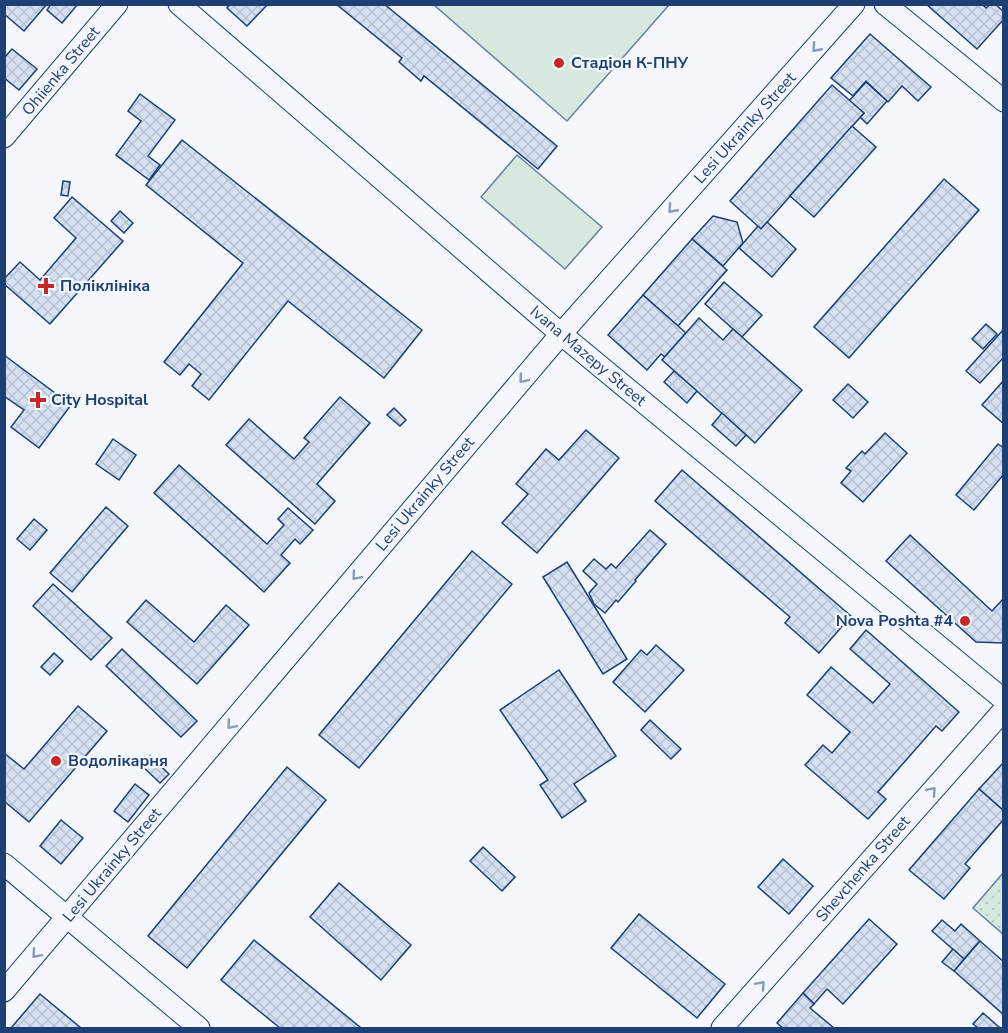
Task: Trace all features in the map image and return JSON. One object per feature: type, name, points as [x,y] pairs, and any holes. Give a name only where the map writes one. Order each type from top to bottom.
[{"type":"street","name":"Ohiienka Street","points":[[4,138],[117,4]]},
{"type":"street","name":"Ivana Mazepy Street","points":[[179,4],[561,334],[1004,700]]},
{"type":"street","name":"Lesi Ukrainky Street","points":[[4,991],[561,334],[855,4]]},
{"type":"street","points":[[885,4],[1004,101]]},
{"type":"street","name":"Shevchenka Street","points":[[735,1024],[1004,710]]},
{"type":"street","points":[[4,864],[199,1029]]},
{"type":"shaded area","name":"Стадіон К-ПНУ","points":[[434,5],[669,5],[567,121]]},
{"type":"shaded area","points":[[517,155],[602,227],[565,269],[481,197]]},
{"type":"shaded area","points":[[1003,873],[1003,934],[973,908]]},
{"type":"building","points":[[4,4],[47,4],[24,31],[4,14]]},
{"type":"building","points":[[51,4],[78,4],[62,23],[47,10]]},
{"type":"building","points":[[230,4],[268,4],[247,26],[227,8]]},
{"type":"building","points":[[336,4],[384,4],[557,146],[538,169],[424,76],[421,81],[399,62],[402,58]]},
{"type":"building","points":[[926,4],[982,4],[986,8],[990,4],[995,4],[1004,12],[1004,19],[977,49]]},
{"type":"building","points":[[870,34],[931,87],[918,101],[902,86],[888,102],[866,81],[853,96],[831,78]]},
{"type":"building","points":[[12,49],[37,69],[19,90],[4,78],[4,58]]},
{"type":"building","points":[[866,82],[887,101],[867,124],[860,117],[864,113],[849,101]]},
{"type":"building","points":[[832,85],[864,113],[761,229],[730,201]]},
{"type":"building","points":[[140,94],[175,120],[148,156],[160,165],[149,180],[116,155],[141,121],[128,111]]},
{"type":"building","points":[[852,126],[876,147],[814,217],[790,196]]},
{"type":"building","points":[[182,140],[422,330],[384,378],[288,301],[209,400],[192,386],[201,374],[189,364],[180,375],[164,362],[243,263],[146,185]]},
{"type":"building","points":[[944,179],[979,210],[849,358],[814,327]]},
{"type":"building","points":[[63,181],[70,182],[68,196],[61,195]]},
{"type":"building","points":[[72,197],[123,241],[50,324],[4,284],[4,279],[20,262],[40,280],[76,238],[54,218]]},
{"type":"building","points":[[120,211],[133,223],[124,233],[111,221]]},
{"type":"building","points":[[713,216],[737,222],[743,243],[723,266],[692,239]]},
{"type":"building","points":[[767,222],[796,249],[772,277],[739,248],[758,226],[761,229]]},
{"type":"building","points":[[692,239],[727,270],[678,326],[643,295]]},
{"type":"building","points":[[724,282],[762,315],[742,337],[705,304]]},
{"type":"building","points":[[643,295],[686,333],[665,357],[661,354],[647,370],[608,335]]},
{"type":"building","points":[[699,318],[723,340],[733,329],[802,390],[755,443],[662,360]]},
{"type":"building","points":[[986,324],[997,334],[983,349],[972,339]]},
{"type":"building","points":[[1004,329],[1004,357],[980,383],[966,371]]},
{"type":"building","name":"City Hospital","points":[[4,355],[71,405],[39,448],[11,427],[24,410],[4,396]]},
{"type":"building","points":[[674,371],[697,391],[687,403],[664,382]]},
{"type":"building","points":[[1004,380],[1004,424],[982,405]]},
{"type":"building","points":[[848,384],[868,402],[853,418],[833,400]]},
{"type":"building","points":[[340,397],[370,423],[317,484],[335,501],[315,524],[226,445],[249,419],[294,459],[309,442],[304,438]]},
{"type":"building","points":[[394,408],[406,420],[400,426],[387,415]]},
{"type":"building","points":[[722,413],[746,435],[736,446],[712,425]]},
{"type":"building","points":[[586,430],[619,458],[537,553],[502,523],[528,494],[516,484],[546,449],[559,460]]},
{"type":"building","points":[[885,433],[907,453],[863,502],[841,483],[851,471],[846,468],[862,451],[865,454]]},
{"type":"building","points":[[113,439],[136,455],[119,480],[96,464]]},
{"type":"building","points":[[998,444],[1004,448],[1004,474],[974,510],[956,495]]},
{"type":"building","points":[[179,465],[267,544],[284,525],[278,519],[288,508],[313,530],[300,544],[295,539],[281,555],[290,563],[264,592],[154,493]]},
{"type":"building","points":[[682,470],[851,616],[819,653],[785,623],[790,617],[655,501]]},
{"type":"building","points":[[106,507],[128,526],[72,592],[50,573]]},
{"type":"building","points":[[34,519],[47,530],[30,550],[17,539]]},
{"type":"building","points":[[650,530],[666,544],[618,602],[616,600],[605,613],[594,604],[589,593],[597,584],[583,571],[594,559],[606,569],[611,564],[616,568]]},
{"type":"building","points":[[910,535],[992,611],[1004,598],[1004,643],[976,642],[886,561]]},
{"type":"building","points":[[472,551],[512,584],[359,768],[319,735]]},
{"type":"building","points":[[567,562],[627,659],[603,674],[543,577]]},
{"type":"building","points":[[53,584],[112,638],[91,660],[33,606]]},
{"type":"building","points":[[146,600],[194,642],[226,605],[249,625],[197,684],[127,622]]},
{"type":"building","points":[[866,630],[959,712],[942,731],[936,726],[878,792],[886,799],[868,819],[805,765],[823,745],[832,753],[850,732],[807,695],[831,667],[873,703],[890,684],[850,649]]},
{"type":"building","points":[[656,645],[684,670],[645,712],[613,682],[641,650],[647,655]]},
{"type":"building","points":[[122,649],[197,721],[181,737],[106,666]]},
{"type":"building","points":[[54,653],[63,661],[50,675],[41,667]]},
{"type":"building","points":[[559,670],[616,756],[574,784],[586,801],[562,818],[540,785],[548,780],[500,710]]},
{"type":"building","name":"Водолікарня","points":[[78,706],[107,731],[29,822],[4,801],[4,753],[24,769]]},
{"type":"building","points":[[650,720],[681,749],[671,759],[641,730]]},
{"type":"building","points":[[150,756],[169,774],[160,783],[141,765]]},
{"type":"building","points":[[1004,762],[1004,811],[979,789]]},
{"type":"building","points":[[287,767],[326,800],[187,968],[148,936]]},
{"type":"building","points":[[135,784],[149,795],[128,822],[114,811]]},
{"type":"building","points":[[979,789],[1004,811],[1004,819],[965,864],[970,868],[944,899],[909,870]]},
{"type":"building","points":[[61,820],[83,838],[61,864],[40,846]]},
{"type":"building","points":[[483,847],[515,877],[502,891],[470,861]]},
{"type":"building","points":[[783,859],[813,886],[789,914],[758,887]]},
{"type":"building","points":[[339,883],[411,945],[381,980],[310,917]]},
{"type":"building","points":[[639,914],[725,984],[697,1018],[611,948]]},
{"type":"building","points":[[869,919],[897,944],[843,1004],[827,989],[814,1004],[803,993]]},
{"type":"building","points":[[942,920],[955,931],[961,924],[980,941],[964,959],[932,931]]},
{"type":"building","points":[[254,940],[361,1028],[280,1028],[221,980]]},
{"type":"building","points":[[980,941],[1004,962],[1004,1015],[954,971]]},
{"type":"building","points":[[953,949],[964,959],[954,971],[942,962]]},
{"type":"building","points":[[803,993],[814,1004],[810,1008],[834,1028],[783,1028],[777,1023]]},
{"type":"building","points":[[40,994],[81,1028],[11,1028]]},
{"type":"building","points":[[983,1013],[1000,1028],[978,1028],[973,1024]]},
{"type":"place","name":"Стадіон К-ПНУ","points":[[559,63]]},
{"type":"place","name":"Поліклініка","points":[[46,286]]},
{"type":"place","name":"City Hospital","points":[[38,400]]},
{"type":"place","name":"Nova Poshta #4","points":[[965,621]]},
{"type":"place","name":"Водолікарня","points":[[56,761]]}]
